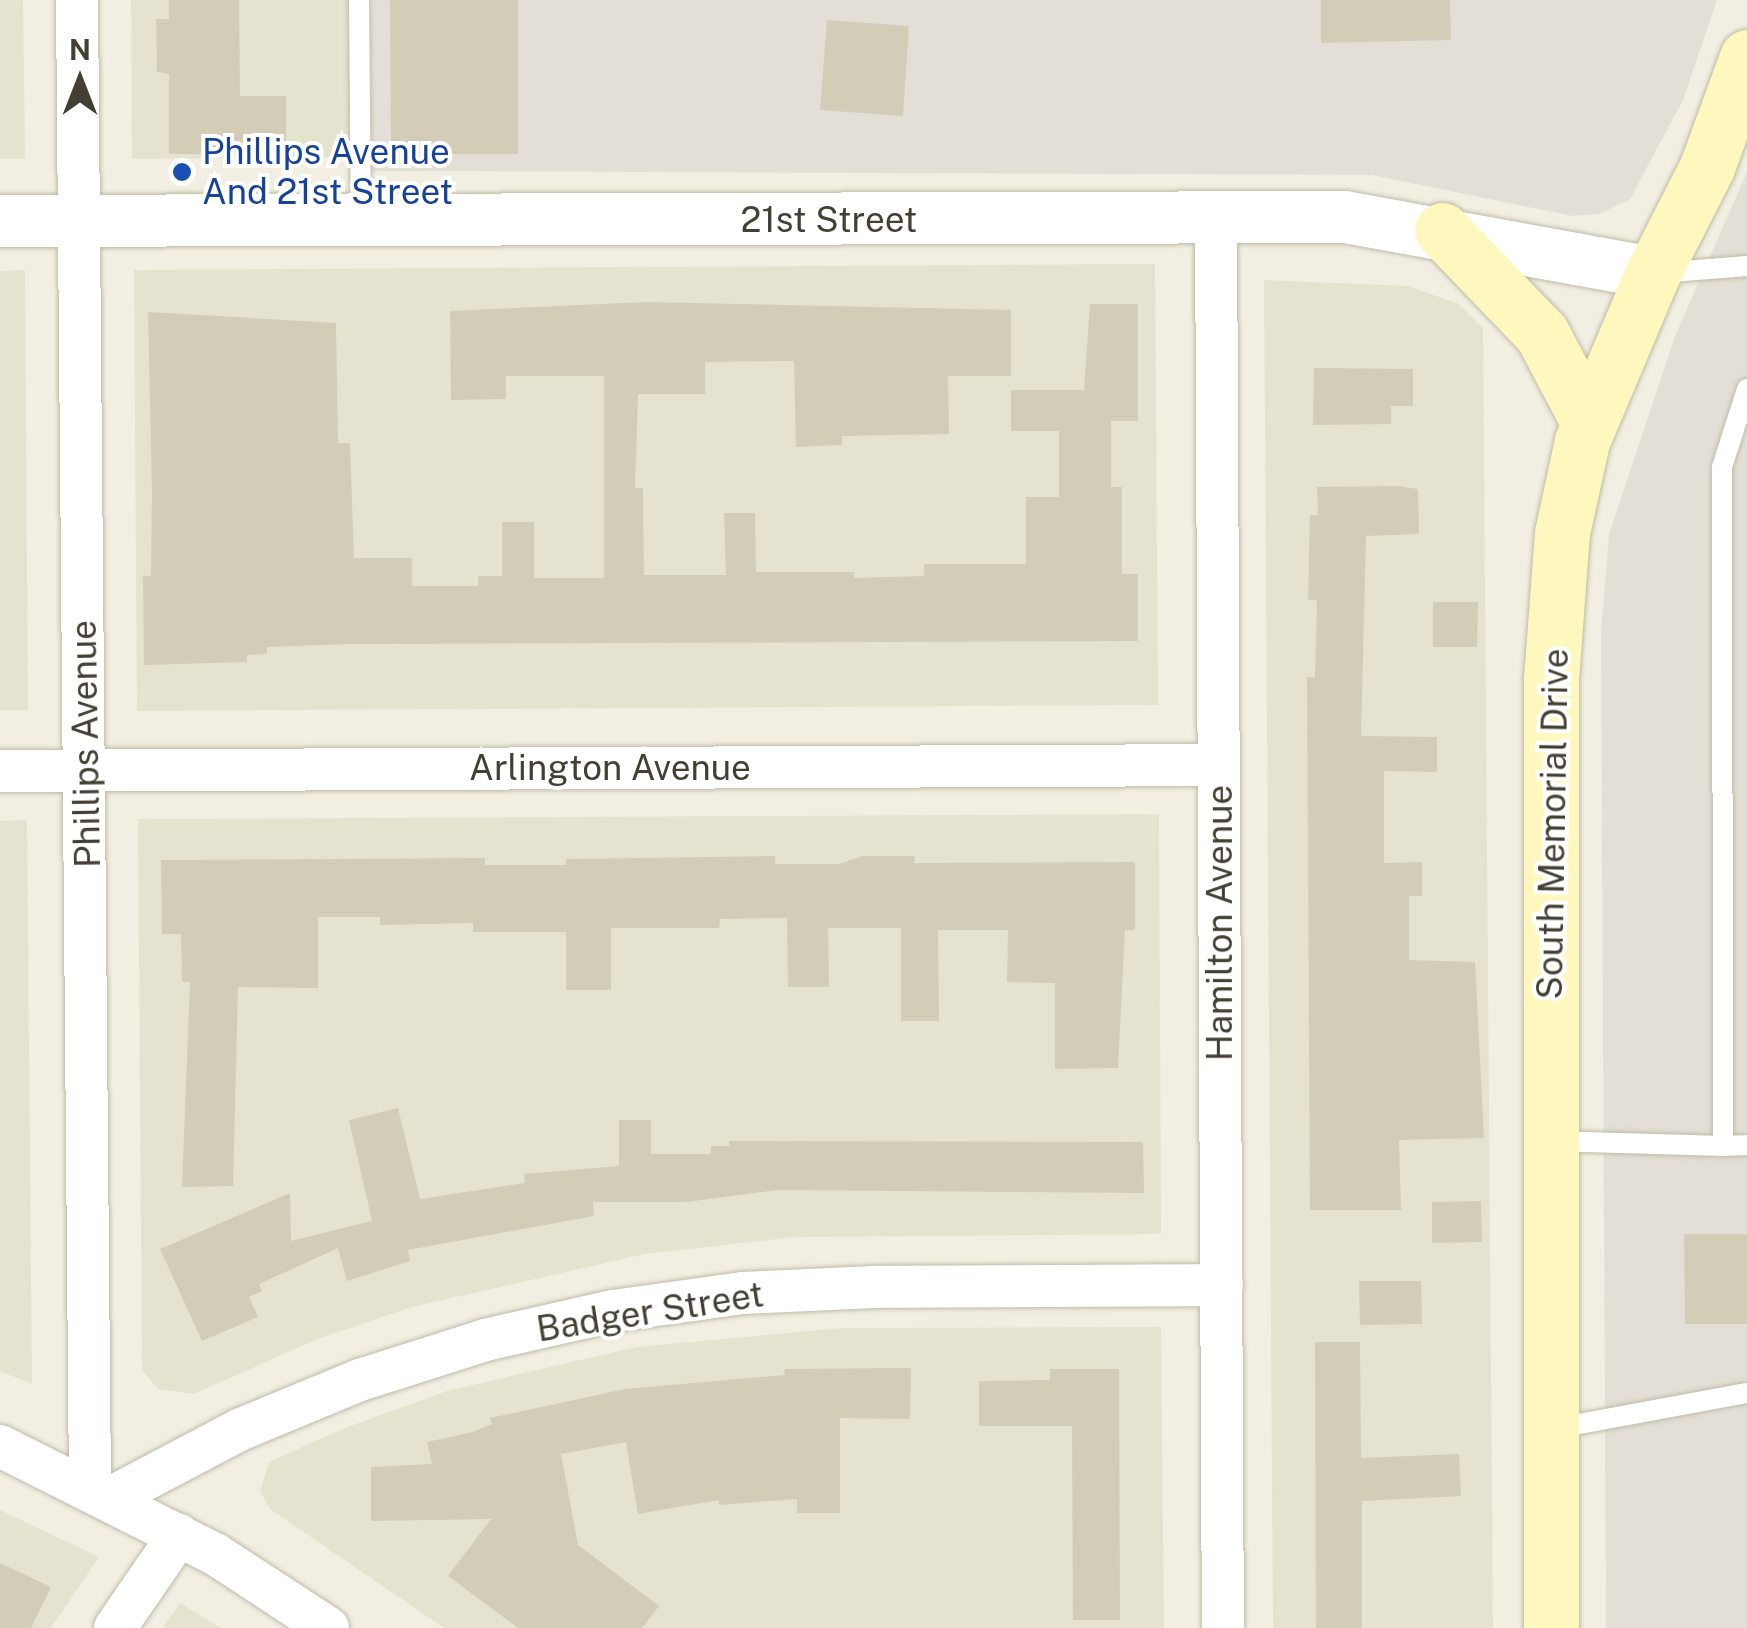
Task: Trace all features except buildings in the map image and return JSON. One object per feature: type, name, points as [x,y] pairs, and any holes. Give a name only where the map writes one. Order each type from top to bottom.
[{"type":"main road","name":"South Memorial Drive","points":[[1551,1628],[1551,680],[1562,532],[1589,423],[1653,273],[1707,168],[1747,57]]},
{"type":"main road","points":[[1442,230],[1542,334],[1589,423]]},
{"type":"street","name":"Phillips Avenue","points":[[76,0],[101,1493]]},
{"type":"street","name":"21st Street","points":[[0,221],[1345,216],[1442,230],[1653,273]]},
{"type":"street","name":"Hamilton Avenue","points":[[1216,218],[1223,1628]]},
{"type":"street","name":"Arlington Avenue","points":[[0,771],[1219,765]]},
{"type":"street","name":"Badger Street","points":[[101,1493],[360,1380],[485,1340],[613,1310],[856,1288],[1222,1285]]},
{"type":"street","points":[[0,1446],[179,1535],[328,1628]]},
{"type":"street","points":[[116,1628],[179,1535]]},
{"type":"lane","points":[[358,0],[361,222]]},
{"type":"lane","points":[[1653,273],[1747,266]]},
{"type":"lane","points":[[1723,1146],[1722,467],[1747,389]]},
{"type":"lane","points":[[1551,1141],[1747,1145]]},
{"type":"lane","points":[[1551,1429],[1747,1393]]},
{"type":"shaded area","points":[[0,0],[23,0],[25,159],[0,159]]},
{"type":"shaded area","points":[[131,0],[349,0],[351,157],[132,159]]},
{"type":"shaded area","points":[[370,0],[1717,0],[1683,100],[1630,199],[1599,214],[1572,216],[1372,175],[372,171]]},
{"type":"shaded area","points":[[1747,172],[1747,1628],[1606,1628],[1601,630],[1609,534],[1675,336]]},
{"type":"shaded area","points":[[1155,264],[1158,705],[137,711],[134,270]]},
{"type":"shaded area","points":[[25,270],[28,710],[0,710],[0,271]]},
{"type":"shaded area","points":[[1264,280],[1408,286],[1459,304],[1483,328],[1493,1628],[1273,1628]]},
{"type":"shaded area","points":[[1159,814],[1161,1234],[794,1237],[645,1254],[412,1307],[320,1338],[194,1394],[158,1389],[142,1370],[138,819]]},
{"type":"shaded area","points":[[27,820],[32,1384],[0,1371],[0,821]]},
{"type":"shaded area","points":[[1161,1327],[1164,1628],[444,1628],[270,1509],[260,1491],[269,1462],[345,1428],[447,1391],[637,1347],[842,1328]]},
{"type":"shaded area","points":[[0,1510],[99,1557],[51,1628],[0,1628]]},
{"type":"shaded area","points":[[180,1603],[221,1628],[163,1628]]},
{"type":"place","name":"Phillips Avenue And 21st Street","points":[[182,172]]}]
